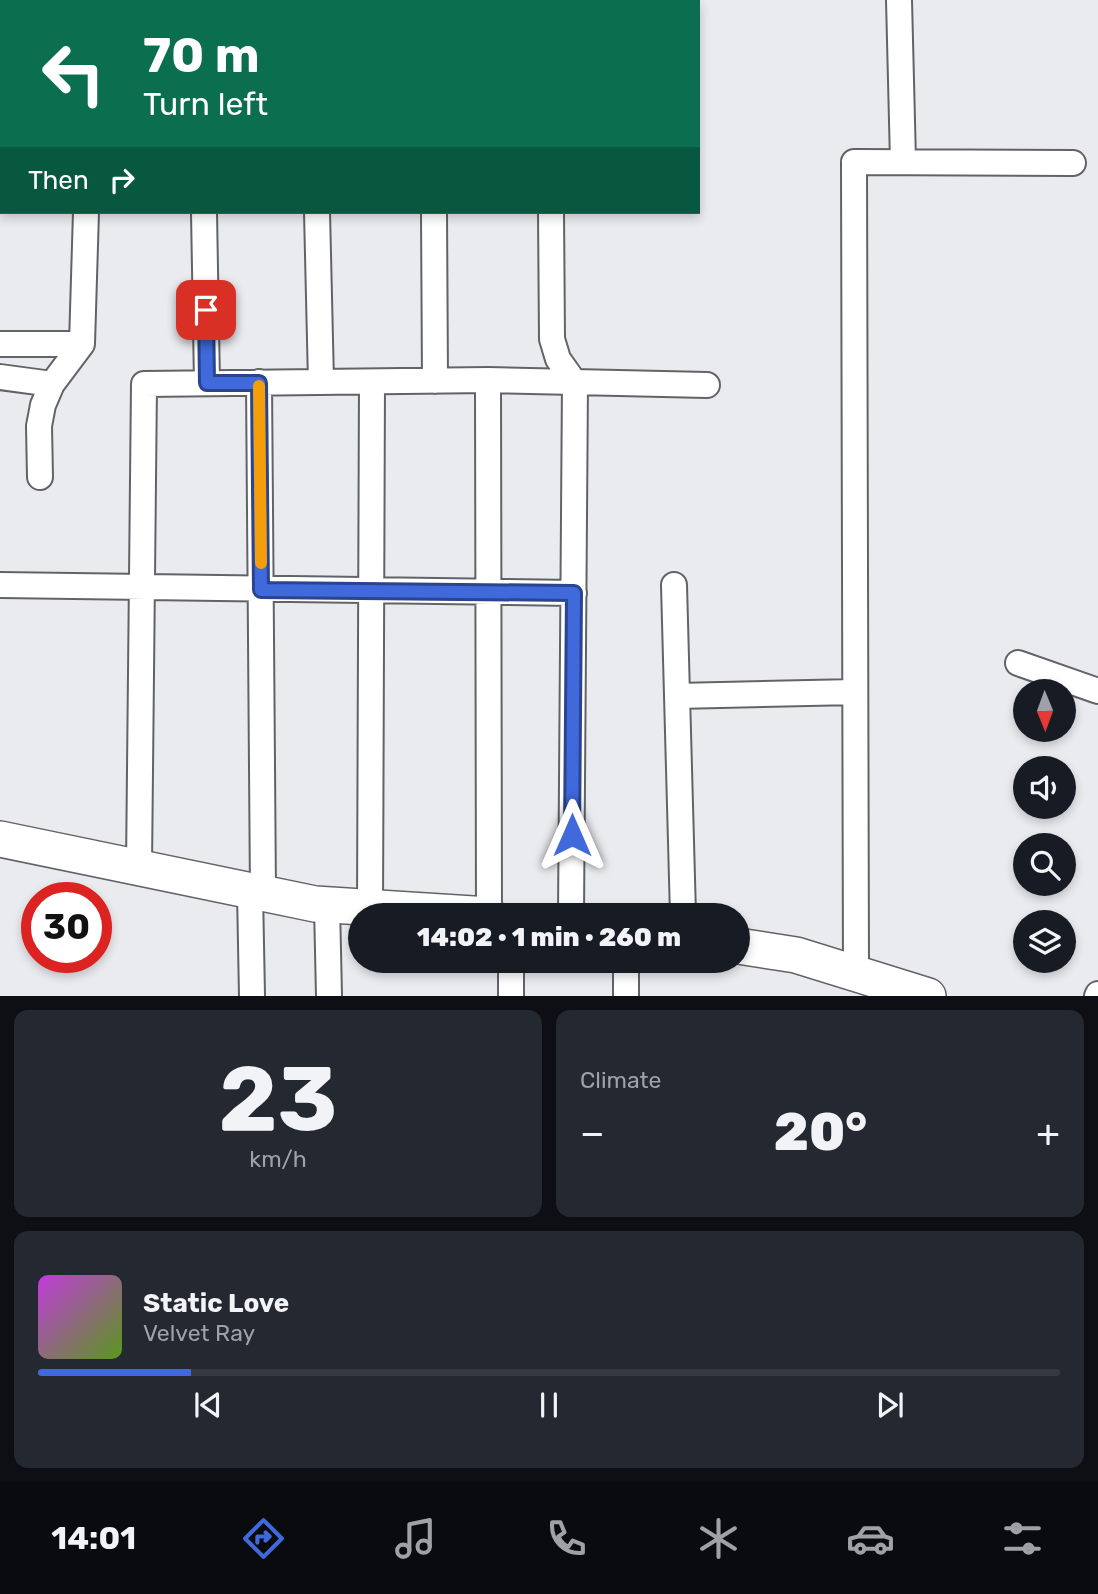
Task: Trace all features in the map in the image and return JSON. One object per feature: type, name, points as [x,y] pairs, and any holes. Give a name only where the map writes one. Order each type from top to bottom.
[{"type":"street","points":[[900,0],[903,162]]},
{"type":"street","points":[[856,972],[854,162],[1073,163]]},
{"type":"street","points":[[40,477],[39,426],[52,384],[82,344],[86,214]]},
{"type":"street","points":[[204,214],[207,383]]},
{"type":"street","points":[[317,214],[321,382]]},
{"type":"street","points":[[434,214],[435,381]]},
{"type":"street","points":[[551,214],[552,339],[558,359],[575,383],[571,903]]},
{"type":"street","points":[[0,344],[82,344]]},
{"type":"street","points":[[0,377],[52,384]]},
{"type":"street","points":[[488,380],[489,903]]},
{"type":"street","points":[[139,867],[144,384],[488,380],[707,385]]},
{"type":"street","points":[[370,903],[372,382]]},
{"type":"street","points":[[252,996],[261,590],[259,383]]},
{"type":"street","points":[[0,585],[574,593]]},
{"type":"street","points":[[674,585],[683,903]]},
{"type":"street","points":[[1018,663],[1098,691]]},
{"type":"street","points":[[677,696],[855,692]]},
{"type":"street","points":[[0,838],[256,893],[348,906]]},
{"type":"street","points":[[327,905],[329,996]]},
{"type":"street","points":[[750,948],[796,955],[928,996]]},
{"type":"street","points":[[511,973],[511,996]]},
{"type":"street","points":[[626,973],[626,996]]},
{"type":"slow traffic","points":[[259,386],[261,563]]},
{"type":"route","points":[[206,310],[207,383],[259,383],[261,590],[574,593],[572,835]]}]
